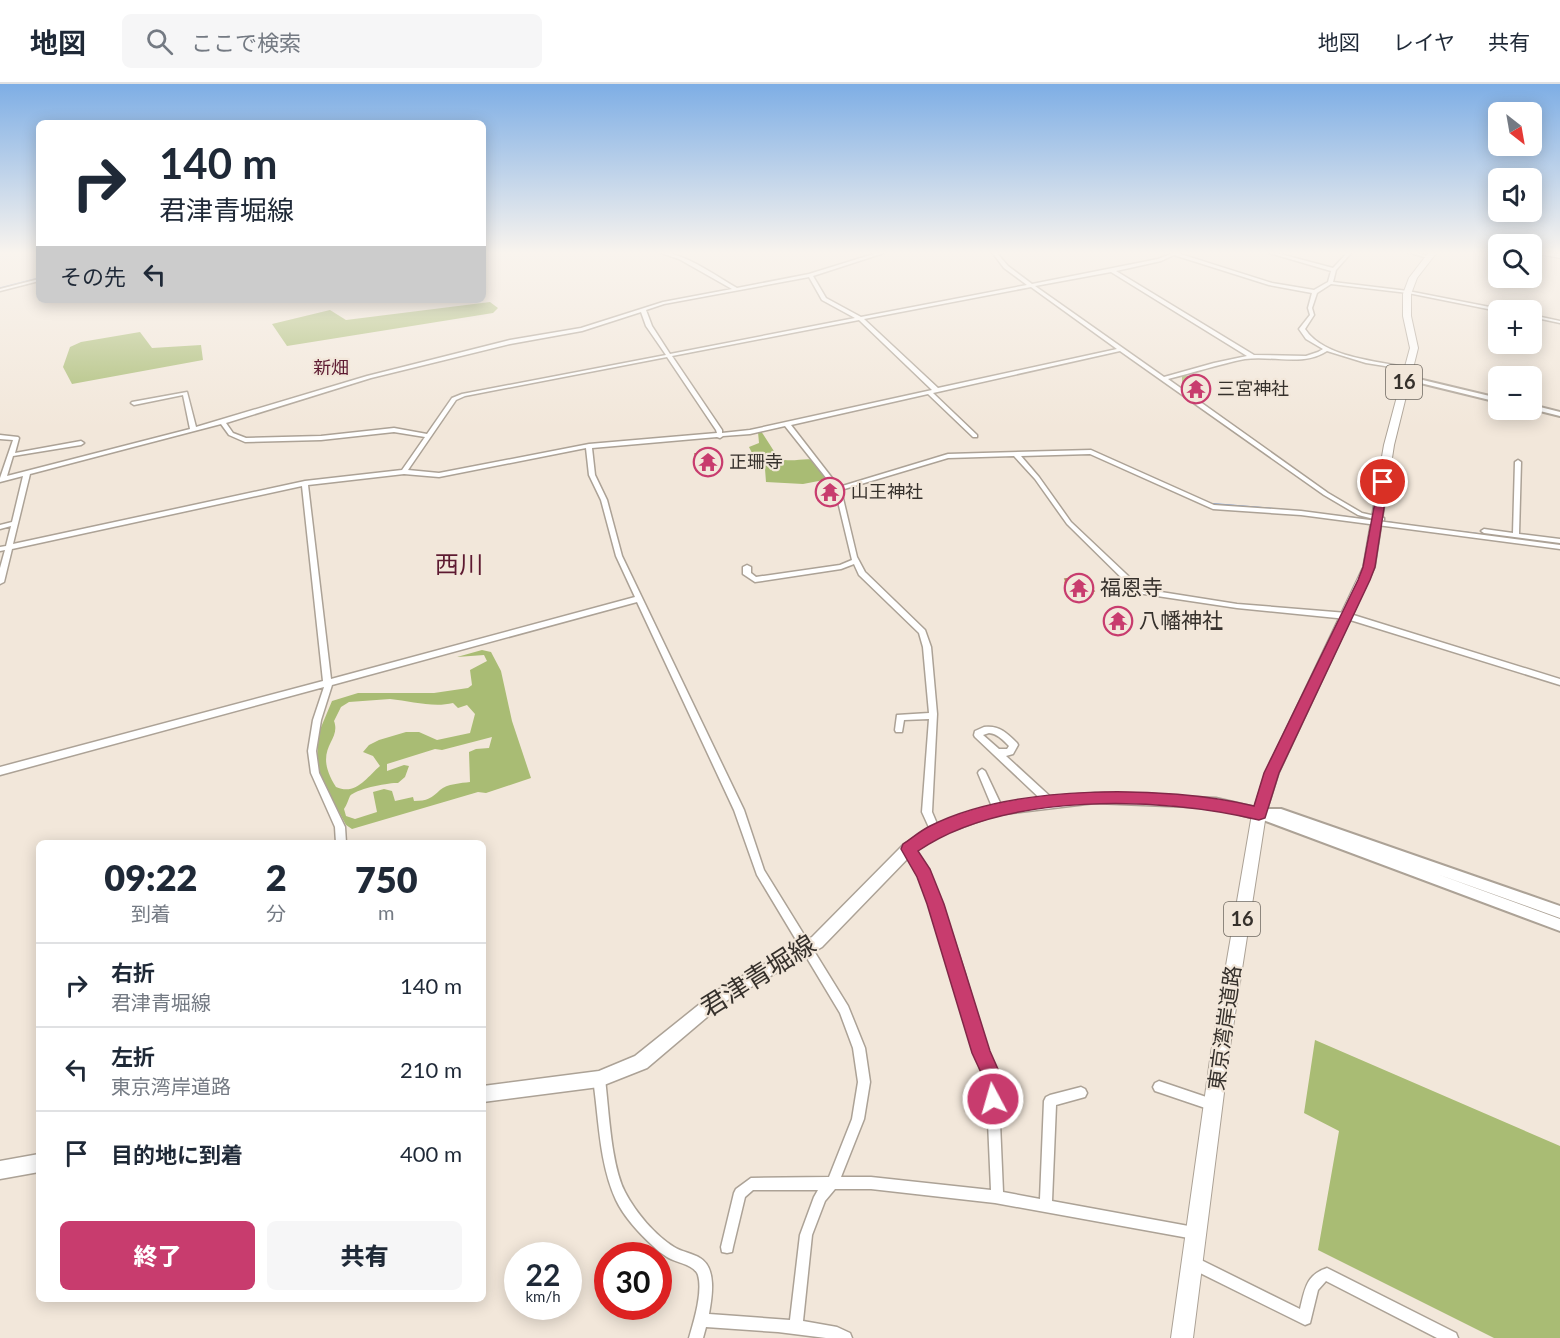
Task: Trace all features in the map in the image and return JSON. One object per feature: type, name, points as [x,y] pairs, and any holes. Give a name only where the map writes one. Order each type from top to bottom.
[{"type":"main road","name":"東京湾岸道路","points":[[1182,1338],[1194,1233],[1220,1053],[1259,814],[1272,773],[1369,567],[1389,446],[1414,341],[1407,311]]},
{"type":"main road","name":"君津青堀線","points":[[486,1094],[599,1079],[641,1062],[721,996],[817,942],[908,849],[935,831],[998,809],[1095,798],[1216,803],[1259,814]]},
{"type":"main road","points":[[0,1170],[36,1164]]},
{"type":"street","points":[[1,480],[222,422],[369,377],[510,342],[582,329],[642,311]]},
{"type":"street","points":[[644,311],[649,327],[719,430],[720,436]]},
{"type":"street","points":[[844,311],[861,319],[975,436]]},
{"type":"street","points":[[404,472],[454,399],[464,395],[905,311]]},
{"type":"street","points":[[1067,311],[1348,509],[1376,521],[1560,547]]},
{"type":"street","points":[[1178,311],[1253,357]]},
{"type":"street","points":[[1311,311],[1312,315],[1302,329],[1311,342],[1407,374],[1488,397]]},
{"type":"street","points":[[1542,318],[1560,322]]},
{"type":"street","points":[[0,549],[305,483],[404,472],[439,475],[589,446],[720,436],[787,424],[1122,349]]},
{"type":"street","points":[[1163,379],[1253,357],[1298,359],[1319,355],[1327,349]]},
{"type":"street","points":[[134,403],[184,393],[193,429]]},
{"type":"street","points":[[1542,410],[1560,414]]},
{"type":"street","points":[[222,422],[231,434],[245,440],[321,438],[394,430],[428,436]]},
{"type":"street","points":[[787,424],[838,489],[856,561],[862,573],[921,632],[927,647],[933,741],[926,792],[927,812],[935,831]]},
{"type":"street","points":[[0,437],[16,438],[1,480]]},
{"type":"street","points":[[11,455],[81,443]]},
{"type":"street","points":[[589,446],[592,475],[604,500],[620,556],[638,599],[739,810],[760,872],[844,1010],[859,1048],[864,1082],[858,1119],[833,1182],[820,1197],[806,1235],[796,1327]]},
{"type":"street","points":[[838,489],[948,456],[1091,452],[1213,507],[1301,513],[1560,541]]},
{"type":"street","points":[[1016,454],[1037,478],[1069,523],[1140,591],[1237,606],[1347,616],[1560,682]]},
{"type":"street","points":[[1516,535],[1518,462]]},
{"type":"street","points":[[0,582],[27,474]]},
{"type":"street","points":[[305,483],[328,682],[326,697],[317,720],[312,750],[315,773],[340,827],[341,840]]},
{"type":"street","points":[[0,527],[15,523]]},
{"type":"street","points":[[747,567],[748,577],[755,580],[841,567],[856,561]]},
{"type":"street","points":[[0,771],[638,599]]},
{"type":"street","points":[[899,730],[900,717],[933,716]]},
{"type":"street","points":[[997,753],[1050,802]]},
{"type":"street","points":[[997,778],[984,776],[998,809]]},
{"type":"street","points":[[1259,814],[1281,814],[1560,912]]},
{"type":"street","points":[[1259,814],[1560,925]]},
{"type":"street","points":[[908,849],[924,874],[936,904],[981,1053],[992,1076],[997,1191],[995,1197]]},
{"type":"street","points":[[599,1079],[612,1166],[621,1196],[670,1252],[699,1266],[705,1286],[702,1320],[696,1338]]},
{"type":"street","points":[[1159,1087],[1214,1105]]},
{"type":"street","points":[[1046,1206],[1050,1101],[1081,1093]]},
{"type":"street","points":[[727,1247],[740,1193],[744,1187],[751,1184],[871,1183],[995,1197],[1194,1233]]},
{"type":"street","points":[[1191,1262],[1305,1318],[1315,1281],[1327,1274],[1451,1338]]},
{"type":"street","points":[[702,1320],[796,1327],[839,1333],[845,1338]]},
{"type":"green space","points":[[328,311],[346,320],[422,311],[495,311],[493,313],[287,346],[272,324]]},
{"type":"green space","points":[[140,332],[152,348],[201,345],[203,360],[72,384],[63,367],[70,347],[81,342]]},
{"type":"green space","points":[[1182,376],[1192,376],[1200,380],[1210,395],[1185,392]]},
{"type":"green space","points":[[761,431],[779,459],[814,460],[825,469],[829,479],[803,484],[766,482],[765,469],[761,462],[748,464],[743,459],[753,455],[749,447],[759,443],[758,432]]},
{"type":"green space","points":[[482,650],[491,652],[501,671],[512,721],[531,778],[486,793],[478,792],[352,829],[346,825],[316,770],[319,732],[332,701],[358,693],[434,693],[468,688],[472,685],[470,670],[487,661],[484,655],[457,657]],"holes":[[[390,699],[430,704],[453,703],[458,708],[467,705],[475,714],[470,733],[437,740],[419,732],[406,732],[379,740],[369,745],[363,752],[373,756],[380,766],[355,787],[349,789],[336,787],[329,774],[326,755],[334,735],[334,721],[341,707],[349,702]],[[492,737],[489,748],[469,752],[470,782],[446,786],[429,798],[419,801],[414,801],[413,797],[395,801],[392,791],[384,789],[373,792],[377,812],[355,819],[346,816],[344,809],[353,793],[373,786],[398,783],[405,777],[409,766],[404,765],[387,771],[387,764],[435,749],[442,750]]]},
{"type":"green space","points":[[1315,1040],[1560,1146],[1560,1338],[1494,1338],[1318,1250],[1339,1131],[1304,1113]]},
{"type":"building","name":"正珊寺","points":[[714,452],[718,464],[699,467],[695,454]]},
{"type":"building","name":"福恩寺","points":[[1083,576],[1094,591],[1076,595],[1065,579]]},
{"type":"waterway","points":[[1213,504],[1298,511]]},
{"type":"waterway","points":[[1313,513],[1372,520]]},
{"type":"waterway","points":[[1379,521],[1393,523]]},
{"type":"waterway","points":[[1453,531],[1560,544]]},
{"type":"place","name":"三宮神社","points":[[1196,389]]},
{"type":"place","name":"正珊寺","points":[[708,462]]},
{"type":"place","name":"山王神社","points":[[830,492]]},
{"type":"place","name":"福恩寺","points":[[1079,588]]},
{"type":"place","name":"八幡神社","points":[[1118,621]]},
{"type":"district","name":"新畑","points":[[331,368]]},
{"type":"district","name":"西川","points":[[459,565]]},
{"type":"route","points":[[993,1099],[992,1076],[981,1053],[936,904],[924,874],[908,849],[935,831],[996,810],[1050,802],[1095,798],[1173,800],[1216,803],[1259,814],[1272,773],[1369,567],[1383,482]]}]
